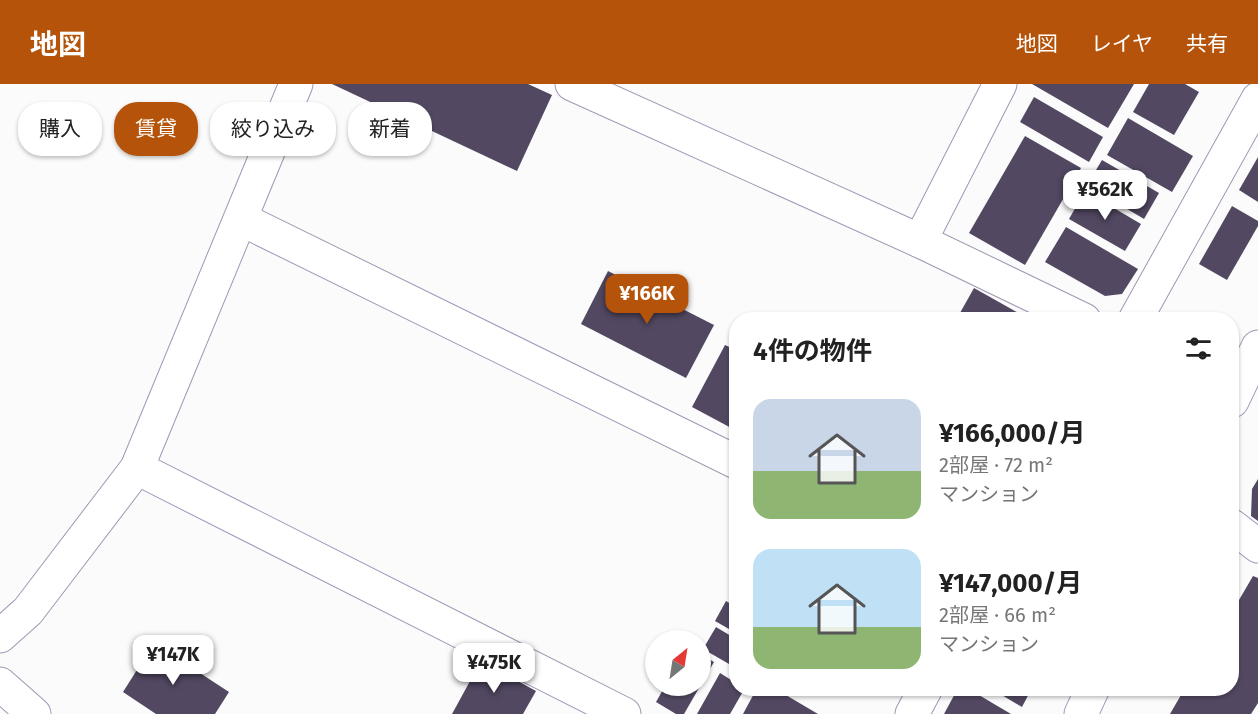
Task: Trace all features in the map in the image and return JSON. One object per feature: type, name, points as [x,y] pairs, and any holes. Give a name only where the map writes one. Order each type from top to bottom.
[{"type":"street","points":[[0,636],[28,611],[137,468],[296,84]]},
{"type":"street","points":[[572,84],[920,241],[1067,312]]},
{"type":"street","points":[[920,241],[1000,84]]},
{"type":"street","points":[[1139,312],[1258,99]]},
{"type":"street","points":[[241,219],[729,459]]},
{"type":"street","points":[[1239,386],[1258,347]]},
{"type":"street","points":[[137,468],[624,714]]},
{"type":"street","points":[[1239,531],[1258,546]]},
{"type":"street","points":[[0,684],[34,714]]},
{"type":"street","points":[[912,714],[922,696]]},
{"type":"street","points":[[1081,714],[1089,696]]},
{"type":"building","points":[[332,84],[528,84],[552,95],[517,171],[432,131],[432,102],[370,102]]},
{"type":"building","points":[[1032,84],[1134,84],[1108,128]]},
{"type":"building","points":[[1149,84],[1185,84],[1199,92],[1174,135],[1133,112]]},
{"type":"building","points":[[1034,97],[1103,137],[1089,162],[1020,122]]},
{"type":"building","points":[[1128,118],[1193,156],[1172,192],[1107,155]]},
{"type":"building","points":[[1025,136],[1081,168],[1025,265],[969,233]]},
{"type":"building","points":[[1258,157],[1258,202],[1239,190]]},
{"type":"building","points":[[1102,160],[1159,193],[1144,219],[1087,185]]},
{"type":"building","points":[[1085,191],[1141,224],[1125,251],[1069,219]]},
{"type":"building","points":[[1232,206],[1258,221],[1258,226],[1227,280],[1199,264]]},
{"type":"building","points":[[1066,227],[1138,269],[1122,294],[1105,296],[1045,262]]},
{"type":"building","points":[[608,271],[714,325],[686,378],[581,324]]},
{"type":"building","points":[[974,288],[1017,312],[960,312]]},
{"type":"building","points":[[725,345],[729,347],[729,427],[692,407]]},
{"type":"building","points":[[1258,479],[1258,521],[1251,516],[1252,489]]},
{"type":"building","points":[[1253,576],[1258,578],[1258,703],[1251,714],[1170,714],[1180,696],[1239,696],[1239,600]]},
{"type":"building","points":[[726,601],[729,603],[729,629],[715,621]]},
{"type":"building","points":[[716,627],[729,635],[729,664],[711,654],[711,635]]},
{"type":"building","points":[[154,643],[229,692],[215,714],[156,714],[123,692]]},
{"type":"building","points":[[481,661],[536,691],[523,714],[452,714]]},
{"type":"building","points":[[720,673],[729,679],[729,696],[740,696],[730,714],[697,714],[707,696],[711,696],[711,689]]},
{"type":"building","points":[[659,696],[694,696],[684,714],[676,714],[656,702]]},
{"type":"building","points":[[753,696],[788,696],[818,714],[743,714]]},
{"type":"building","points":[[954,696],[981,696],[1011,714],[944,714]]},
{"type":"building","points":[[1003,696],[1028,696],[1022,707]]}]
